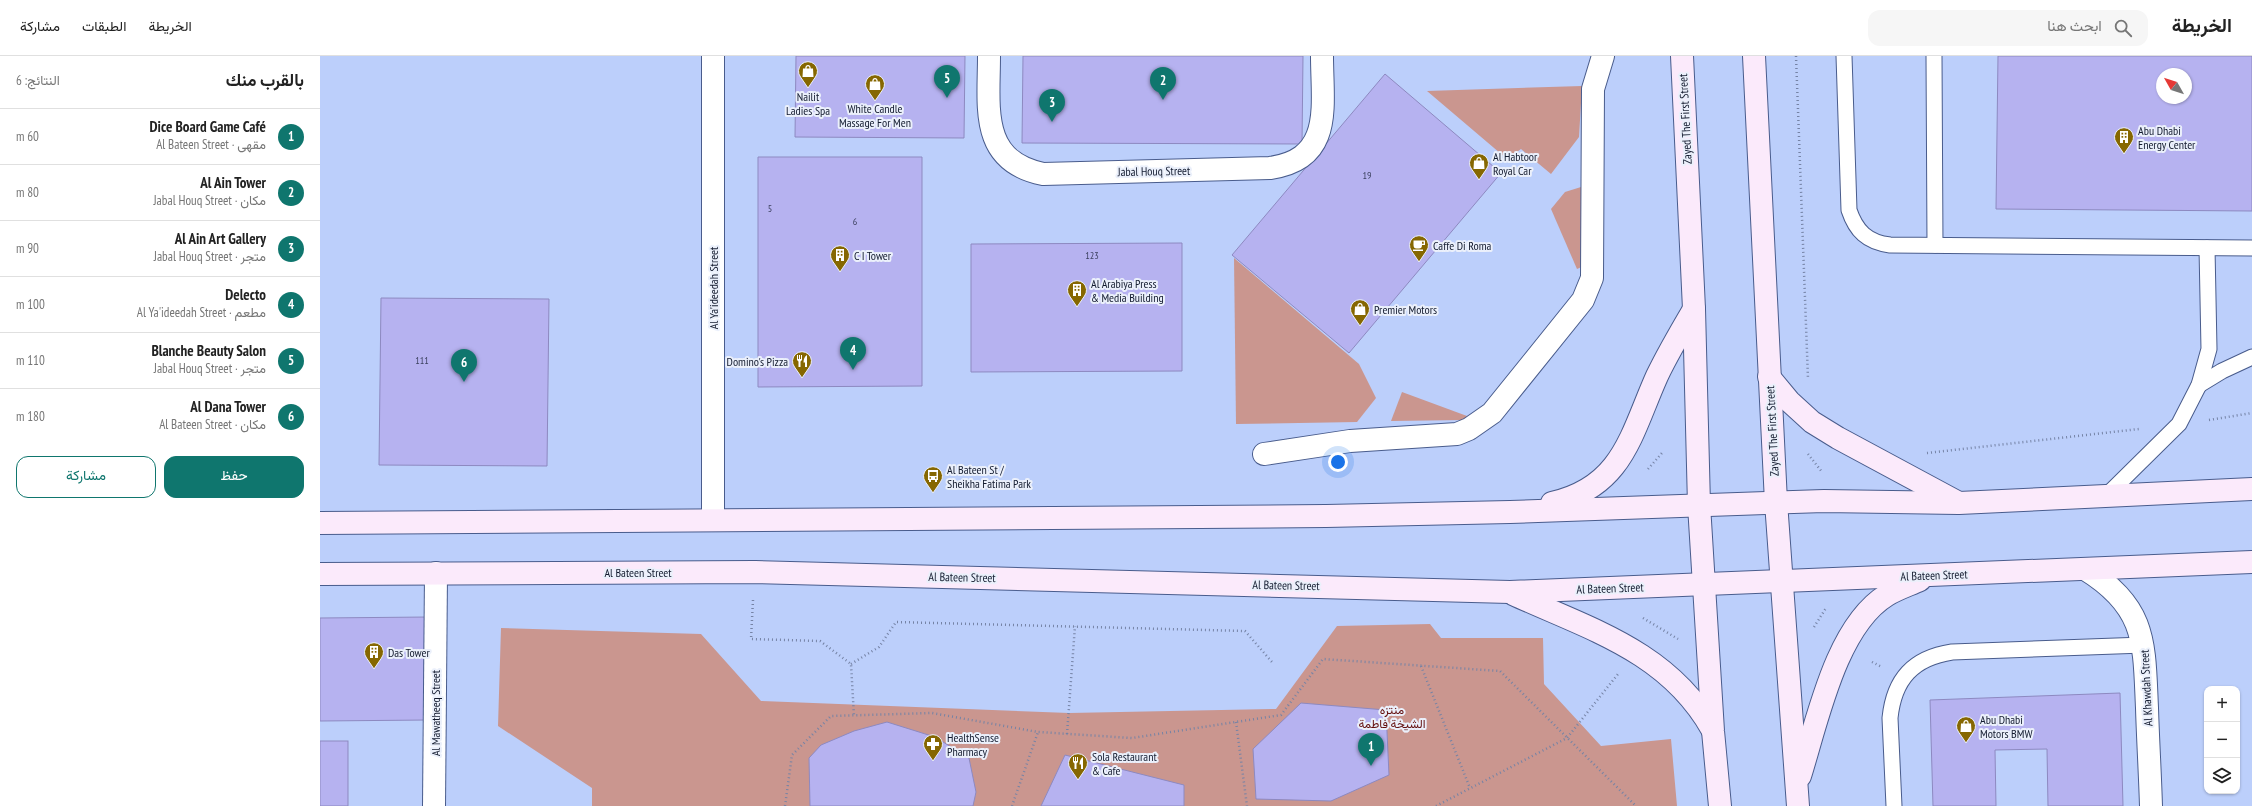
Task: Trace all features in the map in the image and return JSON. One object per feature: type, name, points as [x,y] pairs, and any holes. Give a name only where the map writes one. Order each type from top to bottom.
[{"type":"main road","name":"Zayed The First Street","points":[[1682,56],[1694,309],[1699,505],[1713,731],[1720,806]]},
{"type":"main road","name":"Zayed The First Street","points":[[1754,56],[1776,502],[1797,797]]},
{"type":"main road","points":[[1510,512],[1573,497],[1587,490],[1612,470],[1628,443],[1658,374],[1694,309]]},
{"type":"main road","points":[[1769,377],[1789,401],[1812,422],[1838,438],[1959,503]]},
{"type":"main road","points":[[320,523],[1326,516],[1510,512],[1824,501],[1959,503],[2252,490]]},
{"type":"main road","name":"Al Bateen Street","points":[[320,574],[755,572],[1510,592],[2252,562]]},
{"type":"main road","points":[[1797,797],[1834,669],[1844,644],[1855,626],[1873,606],[1887,595],[1930,576]]},
{"type":"main road","points":[[1510,592],[1635,649],[1679,685],[1704,715],[1713,731]]},
{"type":"street","name":"Al Ya'ideedah Street","points":[[713,56],[713,520]]},
{"type":"street","name":"Jabal Houq Street","points":[[989,56],[989,124],[994,139],[1002,152],[1014,163],[1028,171],[1044,174],[1270,168],[1296,162],[1307,154],[1316,142],[1321,129],[1322,56]]},
{"type":"street","points":[[1264,454],[1350,441],[1457,434],[1469,429],[1492,413],[1583,300],[1592,278],[1593,89],[1598,61]]},
{"type":"street","name":"Al Khawdah Street","points":[[2085,569],[2102,579],[2117,593],[2129,609],[2144,645],[2151,806]]},
{"type":"street","name":"Al Mawatheeq Street","points":[[434,806],[436,573]]},
{"type":"lane","points":[[1844,56],[1849,210],[1854,223],[1863,235],[1880,244],[2252,248]]},
{"type":"lane","points":[[1934,56],[1935,245]]},
{"type":"lane","points":[[2104,497],[2179,424],[2199,385],[2209,349],[2207,248]]},
{"type":"lane","points":[[2199,385],[2222,371],[2252,357]]},
{"type":"lane","points":[[1894,806],[1890,718],[1892,704],[1895,691],[1902,679],[1924,660],[1937,654],[1952,652],[2144,645]]},
{"type":"path","points":[[1796,56],[1808,383]]},
{"type":"path","points":[[1923,453],[2179,424],[2252,413]]},
{"type":"path","points":[[1805,451],[1823,473]]},
{"type":"path","points":[[755,572],[751,639],[820,641],[850,664],[854,716]]},
{"type":"path","points":[[1810,632],[1827,607]]},
{"type":"path","points":[[1643,618],[1678,639]]},
{"type":"path","points":[[850,664],[878,647],[896,622],[1245,631],[1272,662]]},
{"type":"path","points":[[1067,734],[1075,626]]},
{"type":"path","points":[[785,806],[792,755],[831,716],[932,714],[1038,732],[1132,738],[1281,715],[1323,659],[1500,671],[1636,806]]},
{"type":"path","points":[[1420,666],[1470,788]]},
{"type":"path","points":[[1436,806],[1567,738],[1622,670]]},
{"type":"path","points":[[1236,722],[1247,806]]},
{"type":"path","points":[[1012,806],[1038,732]]},
{"type":"green space","points":[[1582,86],[1579,137],[1551,174],[1521,149],[1507,159],[1427,91]]},
{"type":"green space","points":[[1581,187],[1584,266],[1577,269],[1551,209],[1565,192]]},
{"type":"green space","points":[[1234,258],[1359,364],[1376,398],[1357,422],[1236,424]]},
{"type":"green space","points":[[1402,392],[1467,416],[1465,420],[1391,421]]},
{"type":"green space","name":"منتزه الشيخة فاطمة","points":[[1430,624],[1441,638],[1543,638],[1544,684],[1601,746],[1671,739],[1677,806],[592,806],[592,788],[498,726],[501,628],[701,634],[761,701],[1069,713],[1276,709],[1337,626]]},
{"type":"building","points":[[796,56],[965,56],[964,138],[795,137]]},
{"type":"building","points":[[1023,56],[1303,56],[1302,144],[1022,143]]},
{"type":"building","name":"Abu Dhabi Energy Center","points":[[1998,56],[2252,56],[2252,211],[1996,209]]},
{"type":"building","points":[[1385,74],[1501,173],[1349,353],[1232,255]]},
{"type":"building","name":"C I Tower","points":[[758,157],[922,157],[922,386],[758,387]]},
{"type":"building","name":"Al Arabiya Press & Media Building","points":[[1182,243],[1182,371],[971,372],[971,244]]},
{"type":"building","points":[[381,298],[549,299],[547,466],[379,465]]},
{"type":"building","name":"Das Tower","points":[[428,617],[428,720],[320,721],[320,618]]},
{"type":"building","points":[[2120,693],[2123,806],[2048,806],[2047,749],[1995,750],[1996,806],[1933,806],[1930,700]]},
{"type":"building","points":[[1301,703],[1386,710],[1389,775],[1331,801],[1256,799],[1253,749]]},
{"type":"building","points":[[887,722],[935,737],[969,758],[976,792],[973,806],[810,806],[809,758],[821,745],[854,731]]},
{"type":"building","points":[[320,741],[348,741],[348,806],[320,806]]},
{"type":"building","points":[[1065,755],[1184,785],[1184,806],[1041,806]]},
{"type":"place","name":"Nailit Ladies Spa","points":[[808,88]]},
{"type":"place","name":"Blanche Beauty Salon","points":[[947,98]]},
{"type":"place","name":"Al Ain Tower","points":[[1163,100]]},
{"type":"place","name":"White Candle Massage For Men","points":[[875,101]]},
{"type":"place","name":"Al Ain Art Gallery","points":[[1052,122]]},
{"type":"place","name":"Abu Dhabi Energy Center","points":[[2124,154]]},
{"type":"place","name":"Al Habtoor Royal Car","points":[[1479,180]]},
{"type":"place","name":"Caffe Di Roma","points":[[1419,262]]},
{"type":"place","name":"C I Tower","points":[[840,272]]},
{"type":"place","name":"Al Arabiya Press & Media Building","points":[[1077,307]]},
{"type":"place","name":"Premier Motors","points":[[1360,326]]},
{"type":"place","name":"Delecto","points":[[853,370]]},
{"type":"place","name":"Domino's Pizza","points":[[802,378]]},
{"type":"place","name":"Al Dana Tower","points":[[464,382]]},
{"type":"place","name":"Al Bateen St / Sheikha Fatima Park","points":[[933,493]]},
{"type":"place","name":"Das Tower","points":[[374,669]]},
{"type":"place","name":"Abu Dhabi Motors BMW","points":[[1966,743]]},
{"type":"place","name":"HealthSense Pharmacy","points":[[933,761]]},
{"type":"place","name":"Dice Board Game Café","points":[[1371,766]]},
{"type":"place","name":"Sola Restaurant & Cafe","points":[[1078,780]]}]
